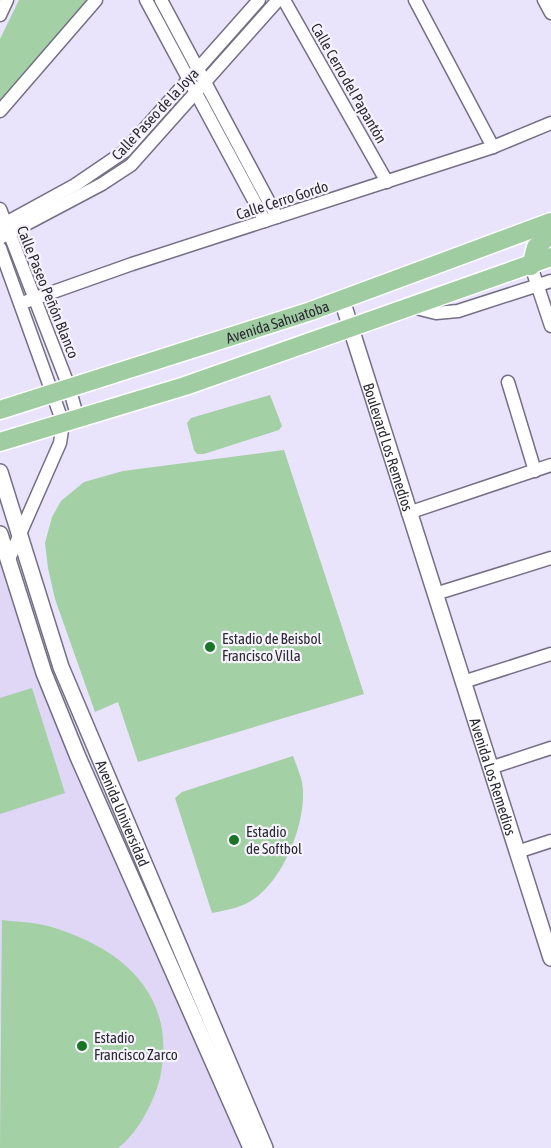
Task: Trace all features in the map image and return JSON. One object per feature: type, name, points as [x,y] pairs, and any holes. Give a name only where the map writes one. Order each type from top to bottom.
[{"type":"main road","name":"Avenida Sahuatoba","points":[[0,410],[311,311],[551,222]]},
{"type":"main road","points":[[531,266],[536,247],[551,234]]},
{"type":"main road","name":"Avenida Sahuatoba","points":[[0,442],[185,386],[531,266],[551,257]]},
{"type":"main road","points":[[303,344],[312,325],[311,311]]},
{"type":"street","points":[[0,15],[7,0]]},
{"type":"street","points":[[0,111],[96,0]]},
{"type":"street","points":[[146,0],[265,221]]},
{"type":"street","points":[[161,0],[278,217]]},
{"type":"street","name":"Calle Paseo de la Joya","points":[[3,230],[116,158],[133,144],[259,0]]},
{"type":"street","name":"Calle Paseo de la Joya","points":[[3,230],[102,184],[131,165],[278,0]]},
{"type":"street","name":"Calle Cerro del Papantón","points":[[284,0],[332,81],[387,182]]},
{"type":"street","points":[[415,0],[493,147]]},
{"type":"street","points":[[544,0],[551,13]]},
{"type":"street","name":"Calle Cerro Gordo","points":[[22,303],[493,147],[551,123]]},
{"type":"street","name":"Calle Paseo Peñón Blanco","points":[[0,209],[3,230],[35,298],[62,389]]},
{"type":"street","name":"Calle Paseo Peñón Blanco","points":[[0,248],[22,303],[62,389]]},
{"type":"street","points":[[531,266],[551,326]]},
{"type":"street","points":[[412,307],[447,314],[551,281]]},
{"type":"street","name":"Boulevard Los Remedios","points":[[342,300],[435,594]]},
{"type":"street","points":[[508,382],[535,471]]},
{"type":"street","points":[[9,559],[71,421],[62,389]]},
{"type":"street","points":[[408,513],[551,465]]},
{"type":"street","name":"Avenida Universidad","points":[[0,472],[62,667],[99,761],[178,940],[265,1148]]},
{"type":"street","name":"Avenida Universidad","points":[[0,534],[44,673],[119,854],[250,1148]]},
{"type":"street","points":[[435,594],[551,558]]},
{"type":"street","name":"Avenida Los Remedios","points":[[435,594],[550,955]]},
{"type":"street","points":[[463,682],[551,654]]},
{"type":"street","points":[[44,673],[62,667]]},
{"type":"street","points":[[490,768],[551,748]]},
{"type":"street","points":[[517,852],[551,841]]},
{"type":"street","points":[[161,946],[178,940]]},
{"type":"shaded area","points":[[0,551],[245,1148],[0,1148]]},
{"type":"green space","points":[[19,0],[88,0],[0,101],[0,39]]},
{"type":"green space","points":[[270,395],[282,426],[279,430],[204,454],[197,454],[187,423],[191,418]]},
{"type":"green space","name":"Estadio de Beisbol Francisco Villa","points":[[284,450],[364,694],[138,762],[118,702],[95,712],[55,599],[45,543],[52,517],[61,501],[84,482],[123,471]]},
{"type":"green space","points":[[32,688],[65,793],[0,814],[0,698]]},
{"type":"green space","points":[[293,756],[302,782],[303,798],[296,834],[280,870],[257,897],[243,905],[212,913],[175,798],[182,792]]},
{"type":"green space","name":"Estadio Francisco Zarco","points":[[2,920],[48,926],[75,935],[99,947],[121,961],[152,999],[160,1022],[163,1048],[160,1078],[154,1097],[144,1116],[132,1134],[118,1148],[0,1148]]},
{"type":"place","name":"Estadio de Beisbol Francisco Villa","points":[[210,647]]},
{"type":"place","name":"Estadio de Softbol","points":[[234,840]]},
{"type":"place","name":"Estadio Francisco Zarco","points":[[82,1046]]}]
